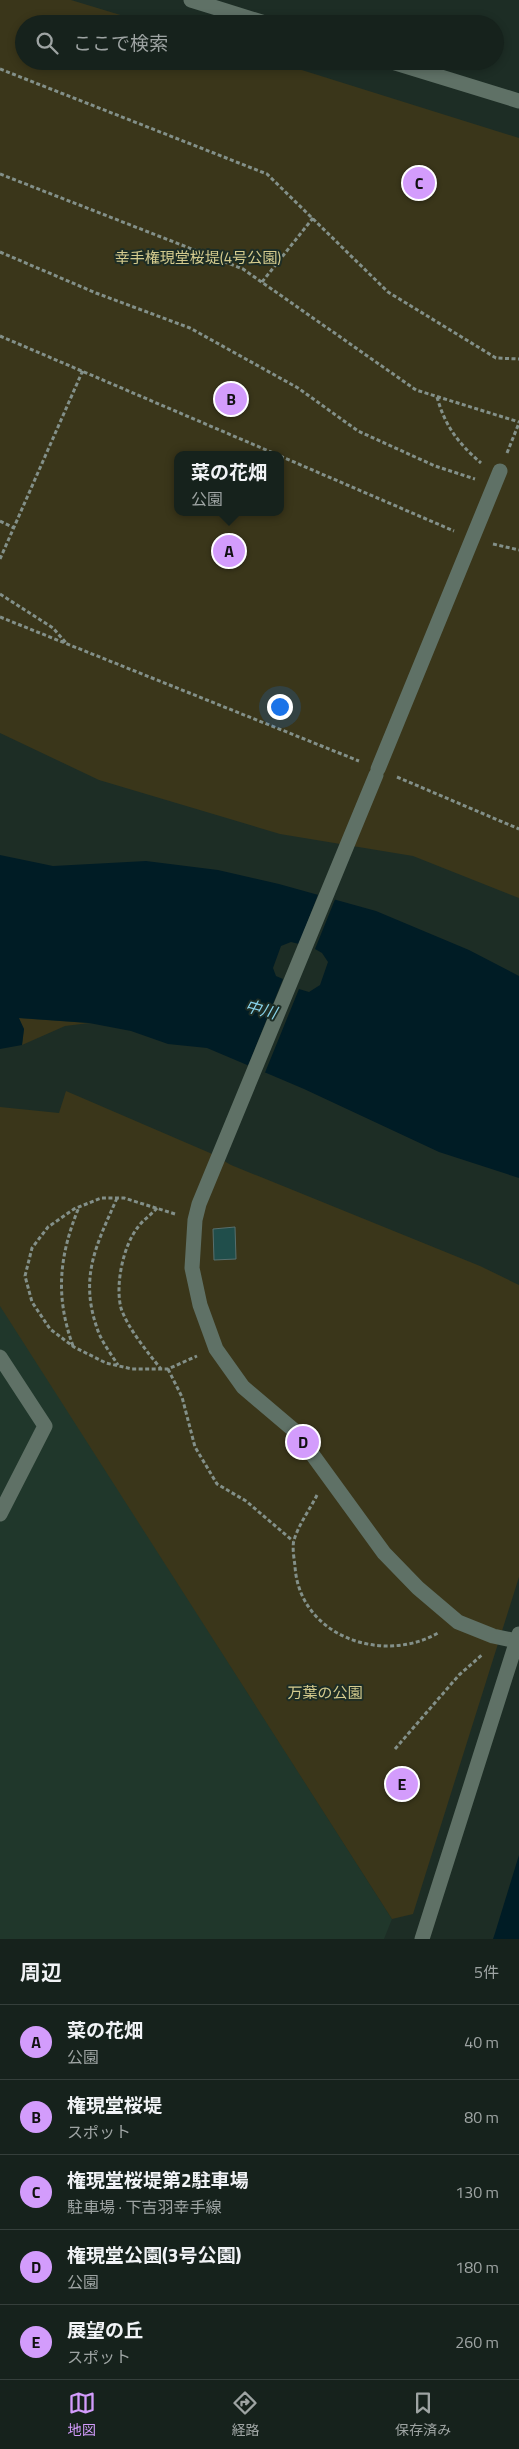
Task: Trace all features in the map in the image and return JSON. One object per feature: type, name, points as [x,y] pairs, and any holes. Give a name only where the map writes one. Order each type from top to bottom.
[{"type":"street","points":[[191,0],[239,15]]},
{"type":"street","points":[[418,70],[519,102]]},
{"type":"street","points":[[422,1939],[518,1637],[493,1636],[458,1622],[418,1588],[384,1553],[332,1478],[296,1432],[243,1387],[216,1349],[200,1305],[192,1268],[194,1220],[497,478]]},
{"type":"street","points":[[0,1357],[45,1426],[0,1514]]},
{"type":"path","points":[[0,69],[267,174],[388,292],[496,358],[519,359]]},
{"type":"path","points":[[0,174],[243,269],[416,390],[519,423],[497,478]]},
{"type":"path","points":[[262,282],[313,218]]},
{"type":"path","points":[[0,252],[96,293],[190,328],[298,388],[358,431],[435,466],[497,478]]},
{"type":"path","points":[[0,336],[270,451]]},
{"type":"path","points":[[0,558],[82,370]]},
{"type":"path","points":[[437,396],[443,419],[464,447],[497,478]]},
{"type":"path","points":[[284,457],[472,539],[519,550]]},
{"type":"path","points":[[0,522],[14,528]]},
{"type":"path","points":[[0,594],[53,628],[68,645]]},
{"type":"path","points":[[0,617],[519,829]]},
{"type":"path","points":[[194,1220],[117,1198],[101,1198],[79,1208],[48,1227],[32,1248],[25,1276],[32,1302],[50,1329],[74,1347],[106,1363],[132,1369],[168,1369],[216,1349]]},
{"type":"path","points":[[117,1198],[92,1254],[89,1293],[97,1329],[118,1366]]},
{"type":"path","points":[[74,1347],[62,1311],[61,1278],[64,1250],[79,1208]]},
{"type":"path","points":[[157,1208],[137,1228],[122,1261],[119,1287],[121,1308],[161,1369]]},
{"type":"path","points":[[168,1369],[182,1397],[195,1447],[217,1484],[246,1501],[293,1541]]},
{"type":"path","points":[[332,1478],[319,1493],[293,1541],[295,1576],[302,1598],[317,1620],[339,1636],[391,1648],[424,1641],[458,1622]]},
{"type":"path","points":[[395,1749],[459,1675],[482,1658],[493,1636]]},
{"type":"shaded area","points":[[0,1304],[392,1919],[384,1939],[0,1939]]},
{"type":"green space","name":"幸手権現堂桜堤(4号公園)","points":[[0,0],[71,0],[120,15],[15,15],[15,70],[302,70],[519,138],[519,898],[413,856],[280,834],[99,780],[0,733]]},
{"type":"green space","points":[[18,1018],[89,1023],[65,1026],[22,1045],[24,1029]]},
{"type":"green space","name":"万葉の公園","points":[[66,1091],[210,1153],[231,1165],[480,1266],[519,1285],[519,1577],[413,1914],[392,1919],[0,1306],[0,1107],[59,1113]]},
{"type":"water","name":"中川","points":[[0,855],[53,866],[146,861],[218,870],[279,884],[376,911],[469,950],[519,976],[519,1178],[439,1152],[304,1089],[207,1048],[168,1044],[131,1031],[89,1023],[19,1018],[24,1029],[22,1045],[0,1049]]},
{"type":"water","points":[[519,1855],[519,1939],[493,1939],[495,1933]]},
{"type":"pier","points":[[319,892],[336,897],[315,949],[322,953],[328,962],[320,985],[309,992],[299,989],[264,1075],[247,1068],[283,979],[276,976],[273,968],[281,946],[291,942],[299,944]]},
{"type":"building","points":[[235,1227],[236,1259],[214,1260],[213,1229]]},
{"type":"place","name":"権現堂桜堤第2駐車場","points":[[419,183]]},
{"type":"place","name":"権現堂桜堤","points":[[231,399]]},
{"type":"place","name":"菜の花畑","points":[[229,551]]},
{"type":"place","name":"権現堂公園(3号公園)","points":[[303,1442]]},
{"type":"place","name":"展望の丘","points":[[402,1784]]}]
